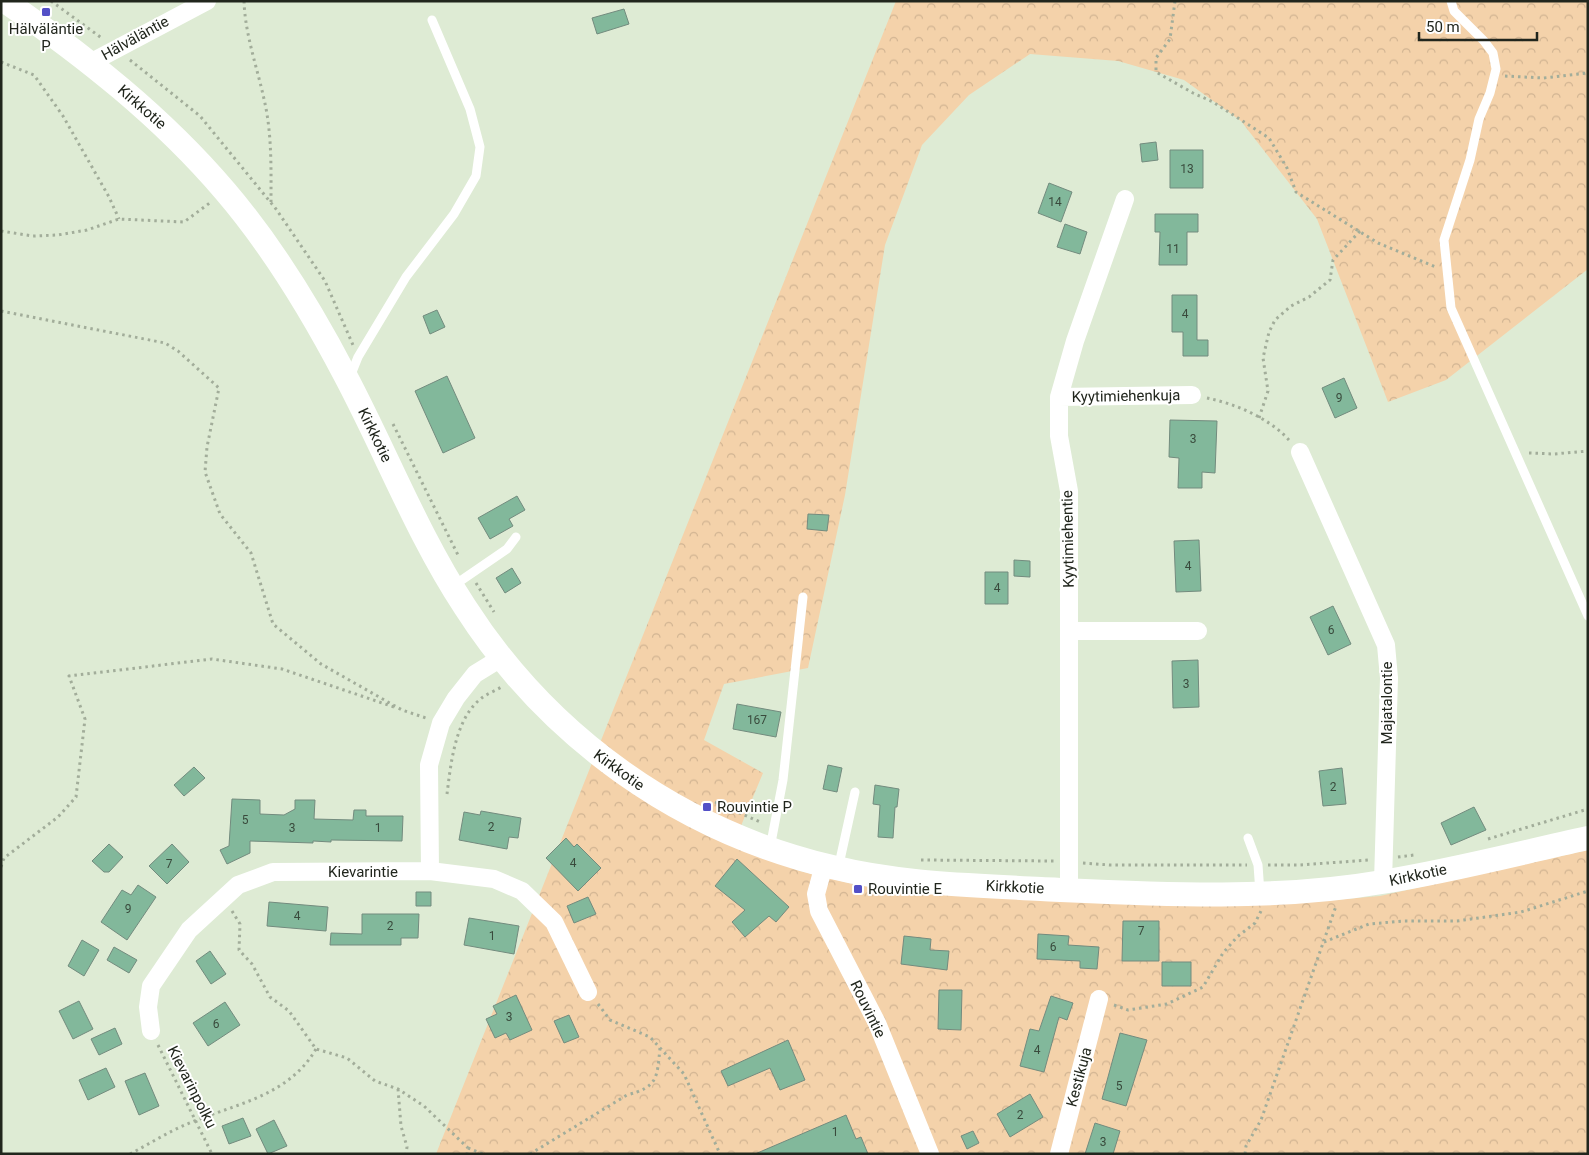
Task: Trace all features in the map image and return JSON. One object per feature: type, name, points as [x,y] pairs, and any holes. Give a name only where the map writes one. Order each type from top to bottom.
[{"type":"street","name":"Kirkkotie","points":[[5,1],[90,63],[161,122],[226,192],[275,256],[303,300],[348,381],[424,534],[461,580],[501,658],[517,679],[576,738],[611,766],[661,798],[717,827],[772,838],[831,867],[898,879],[1069,890],[1260,893],[1343,887],[1382,882],[1588,838]]},
{"type":"street","name":"Hälväläntie","points":[[90,63],[200,2]]},
{"type":"street","name":"Kyytimiehentie","points":[[1069,890],[1069,491],[1059,436],[1060,396],[1075,341],[1125,199]]},
{"type":"street","name":"Kyytimiehenkuja","points":[[1060,396],[1192,395]]},
{"type":"street","name":"Majatalontie","points":[[1300,452],[1386,645],[1389,678],[1382,882]]},
{"type":"street","points":[[1070,631],[1198,631]]},
{"type":"street","points":[[430,871],[429,765],[441,723],[475,674],[501,658]]},
{"type":"street","name":"Rouvintie","points":[[831,867],[816,894],[819,911],[877,1023],[930,1154]]},
{"type":"street","name":"Kievarintie","points":[[150,1031],[148,1008],[151,986],[189,930],[238,884],[273,872],[430,871],[494,878],[522,891],[554,922],[588,992]]},
{"type":"street","name":"Kestikuja","points":[[1059,1154],[1099,999]]},
{"type":"lane","points":[[1451,1],[1454,11],[1484,41],[1493,54],[1495,75],[1479,119],[1470,160],[1444,240],[1451,308],[1588,616]]},
{"type":"lane","points":[[348,381],[358,357],[406,277],[454,214],[476,176],[480,148],[470,109],[432,20]]},
{"type":"lane","points":[[461,580],[507,549],[516,537]]},
{"type":"lane","points":[[772,838],[784,780],[803,597]]},
{"type":"lane","points":[[831,867],[855,792]]},
{"type":"lane","points":[[1248,838],[1258,865],[1260,893]]},
{"type":"path","points":[[51,1],[115,48],[200,116],[271,202],[325,282],[358,357]]},
{"type":"path","points":[[244,1],[244,20],[265,101],[271,155],[271,202]]},
{"type":"path","points":[[1175,1],[1170,38],[1156,58],[1156,72],[1213,102],[1269,138],[1287,168],[1296,192],[1378,243],[1446,272]]},
{"type":"path","points":[[1,62],[34,75],[63,116],[109,197],[119,219]]},
{"type":"path","points":[[1495,75],[1543,78],[1588,73]]},
{"type":"path","points":[[1,232],[33,236],[58,235],[87,230],[119,219],[184,222],[226,192]]},
{"type":"path","points":[[1259,418],[1268,391],[1263,358],[1275,320],[1291,306],[1309,297],[1330,280],[1333,260],[1360,231]]},
{"type":"path","points":[[1,311],[165,343],[178,351],[219,388],[207,446],[205,472],[220,514],[252,553],[273,624],[321,664],[402,710]]},
{"type":"path","points":[[1192,395],[1222,401],[1259,418],[1286,436],[1300,452]]},
{"type":"path","points":[[390,417],[460,558],[461,580],[500,620]]},
{"type":"path","points":[[1514,450],[1554,454],[1588,451]]},
{"type":"path","points":[[1,867],[4,858],[58,817],[76,796],[85,719],[69,676],[212,660],[282,669],[441,723]]},
{"type":"path","points":[[446,803],[453,746],[466,718],[481,698],[517,679]]},
{"type":"path","points":[[711,800],[772,838]]},
{"type":"path","points":[[1486,840],[1588,809]]},
{"type":"path","points":[[916,860],[1070,862],[1110,865],[1300,865],[1416,855]]},
{"type":"path","points":[[1245,1154],[1246,1146],[1261,1120],[1343,887]]},
{"type":"path","points":[[1324,942],[1369,924],[1404,921],[1457,921],[1521,912],[1588,891]]},
{"type":"path","points":[[1099,999],[1128,1010],[1167,1004],[1203,987],[1223,953],[1237,937],[1255,923],[1261,913],[1260,893]]},
{"type":"path","points":[[224,897],[240,924],[239,950],[252,964],[270,997],[289,1011],[316,1049],[347,1058],[375,1081],[398,1089],[424,1106],[468,1148],[483,1154]]},
{"type":"path","points":[[588,992],[610,1020],[650,1037],[684,1074],[720,1154]]},
{"type":"path","name":"Kievarinpolku","points":[[150,1031],[212,1154]]},
{"type":"path","points":[[530,1154],[626,1095],[644,1090],[657,1078],[660,1048]]},
{"type":"path","points":[[130,1154],[196,1120],[272,1093],[308,1063],[316,1049]]},
{"type":"path","points":[[398,1089],[401,1126],[407,1147],[406,1154]]},
{"type":"path","points":[[467,1154],[468,1148]]},
{"type":"green space","points":[[896,1],[1588,1],[1588,269],[1446,380],[1388,402],[1317,219],[1241,121],[1184,80],[1118,61],[1030,54],[969,95],[922,145],[885,245],[845,495],[808,668],[724,684],[704,740],[763,773],[733,845],[800,871],[861,886],[1113,900],[1299,903],[1380,896],[1588,850],[1588,1154],[436,1154]]},
{"type":"building","points":[[624,9],[629,24],[597,34],[592,18]]},
{"type":"building","points":[[1156,142],[1158,160],[1142,162],[1140,144]]},
{"type":"building","points":[[1170,150],[1203,150],[1203,188],[1170,188]]},
{"type":"building","points":[[1049,183],[1072,192],[1061,222],[1038,213]]},
{"type":"building","points":[[1155,214],[1198,214],[1198,232],[1187,232],[1187,265],[1159,265],[1160,232],[1155,232]]},
{"type":"building","points":[[1065,224],[1087,232],[1080,254],[1057,247]]},
{"type":"building","points":[[1172,295],[1197,295],[1197,340],[1208,340],[1208,356],[1183,356],[1183,332],[1172,332]]},
{"type":"building","points":[[437,310],[445,327],[430,334],[423,316]]},
{"type":"building","points":[[447,376],[475,438],[443,453],[415,391]]},
{"type":"building","points":[[1344,378],[1357,408],[1335,418],[1322,388]]},
{"type":"building","points":[[1170,420],[1217,421],[1215,473],[1202,472],[1202,488],[1178,488],[1179,458],[1169,457]]},
{"type":"building","points":[[517,496],[525,510],[509,519],[513,526],[490,539],[478,518]]},
{"type":"building","points":[[808,514],[829,515],[827,531],[807,529]]},
{"type":"building","points":[[1199,540],[1201,591],[1176,592],[1174,541]]},
{"type":"building","points":[[1014,560],[1030,561],[1030,577],[1014,576]]},
{"type":"building","points":[[512,568],[521,583],[505,593],[496,578]]},
{"type":"building","points":[[985,572],[1008,572],[1008,604],[985,604]]},
{"type":"building","points":[[1333,606],[1351,644],[1328,655],[1310,617]]},
{"type":"building","points":[[1198,660],[1199,707],[1173,708],[1172,661]]},
{"type":"building","points":[[737,704],[781,712],[776,737],[733,729]]},
{"type":"building","points":[[828,765],[842,768],[837,792],[823,789]]},
{"type":"building","points":[[194,767],[205,778],[184,796],[174,785]]},
{"type":"building","points":[[1342,768],[1346,804],[1323,806],[1319,771]]},
{"type":"building","points":[[875,785],[899,789],[897,807],[895,807],[893,838],[878,837],[880,805],[873,804]]},
{"type":"building","points":[[232,799],[260,800],[260,814],[284,815],[295,809],[295,800],[315,800],[314,819],[353,820],[354,810],[366,810],[366,816],[403,816],[402,841],[331,840],[331,842],[313,841],[313,843],[250,841],[250,853],[227,864],[220,850],[229,846]]},
{"type":"building","points":[[1474,807],[1486,830],[1451,845],[1441,823]]},
{"type":"building","points":[[481,811],[521,818],[518,838],[509,837],[507,849],[459,840],[464,812],[480,815]]},
{"type":"building","points":[[566,838],[574,847],[577,844],[601,868],[578,891],[546,858]]},
{"type":"building","points":[[109,844],[123,857],[109,872],[104,872],[92,861]]},
{"type":"building","points":[[172,844],[189,862],[167,884],[149,866]]},
{"type":"building","points":[[737,859],[789,907],[776,922],[769,916],[745,937],[732,922],[745,910],[715,886]]},
{"type":"building","points":[[138,885],[156,897],[127,940],[101,922],[122,890],[131,895]]},
{"type":"building","points":[[416,892],[431,892],[431,906],[416,906]]},
{"type":"building","points":[[588,897],[596,914],[574,923],[567,906]]},
{"type":"building","points":[[269,902],[328,907],[326,931],[267,926]]},
{"type":"building","points":[[362,914],[419,914],[418,938],[401,938],[401,945],[330,945],[331,933],[362,934]]},
{"type":"building","points":[[469,918],[519,926],[514,954],[464,945]]},
{"type":"building","points":[[1123,921],[1159,921],[1159,961],[1122,961]]},
{"type":"building","points":[[1038,934],[1069,936],[1068,945],[1099,947],[1097,969],[1080,968],[1080,961],[1037,959]]},
{"type":"building","points":[[904,936],[931,939],[930,950],[949,951],[947,970],[901,964]]},
{"type":"building","points":[[82,940],[99,950],[84,976],[68,966]]},
{"type":"building","points":[[114,947],[137,960],[129,973],[107,960]]},
{"type":"building","points":[[210,951],[226,974],[211,984],[196,961]]},
{"type":"building","points":[[1162,962],[1191,962],[1191,986],[1162,986]]},
{"type":"building","points":[[939,990],[962,990],[961,1030],[938,1029]]},
{"type":"building","points":[[516,995],[532,1030],[510,1040],[506,1033],[495,1038],[486,1019],[497,1014],[493,1006]]},
{"type":"building","points":[[1051,996],[1073,1003],[1067,1020],[1059,1017],[1044,1072],[1020,1066],[1030,1029],[1039,1031]]},
{"type":"building","points":[[79,1001],[93,1029],[73,1039],[59,1011]]},
{"type":"building","points":[[225,1002],[240,1025],[208,1046],[193,1023]]},
{"type":"building","points":[[569,1015],[579,1037],[564,1043],[554,1021]]},
{"type":"building","points":[[115,1028],[122,1044],[99,1055],[91,1039]]},
{"type":"building","points":[[1120,1033],[1147,1040],[1126,1106],[1102,1099]]},
{"type":"building","points":[[788,1040],[805,1080],[780,1090],[770,1068],[728,1086],[721,1071]]},
{"type":"building","points":[[106,1068],[115,1087],[88,1100],[79,1080]]},
{"type":"building","points":[[145,1073],[159,1106],[139,1115],[125,1081]]},
{"type":"building","points":[[1030,1094],[1043,1117],[1010,1137],[997,1114]]},
{"type":"building","points":[[846,1115],[856,1139],[861,1137],[868,1154],[755,1154]]},
{"type":"building","points":[[243,1118],[251,1136],[229,1144],[222,1126]]},
{"type":"building","points":[[274,1120],[287,1146],[268,1154],[256,1129]]},
{"type":"building","points":[[1095,1123],[1120,1131],[1113,1154],[1085,1154]]},
{"type":"building","points":[[973,1131],[979,1143],[967,1149],[961,1136]]},
{"type":"place","name":"Hälväläntie P","points":[[46,12]]},
{"type":"place","name":"Rouvintie P","points":[[707,807]]},
{"type":"place","name":"Rouvintie E","points":[[858,889]]}]
